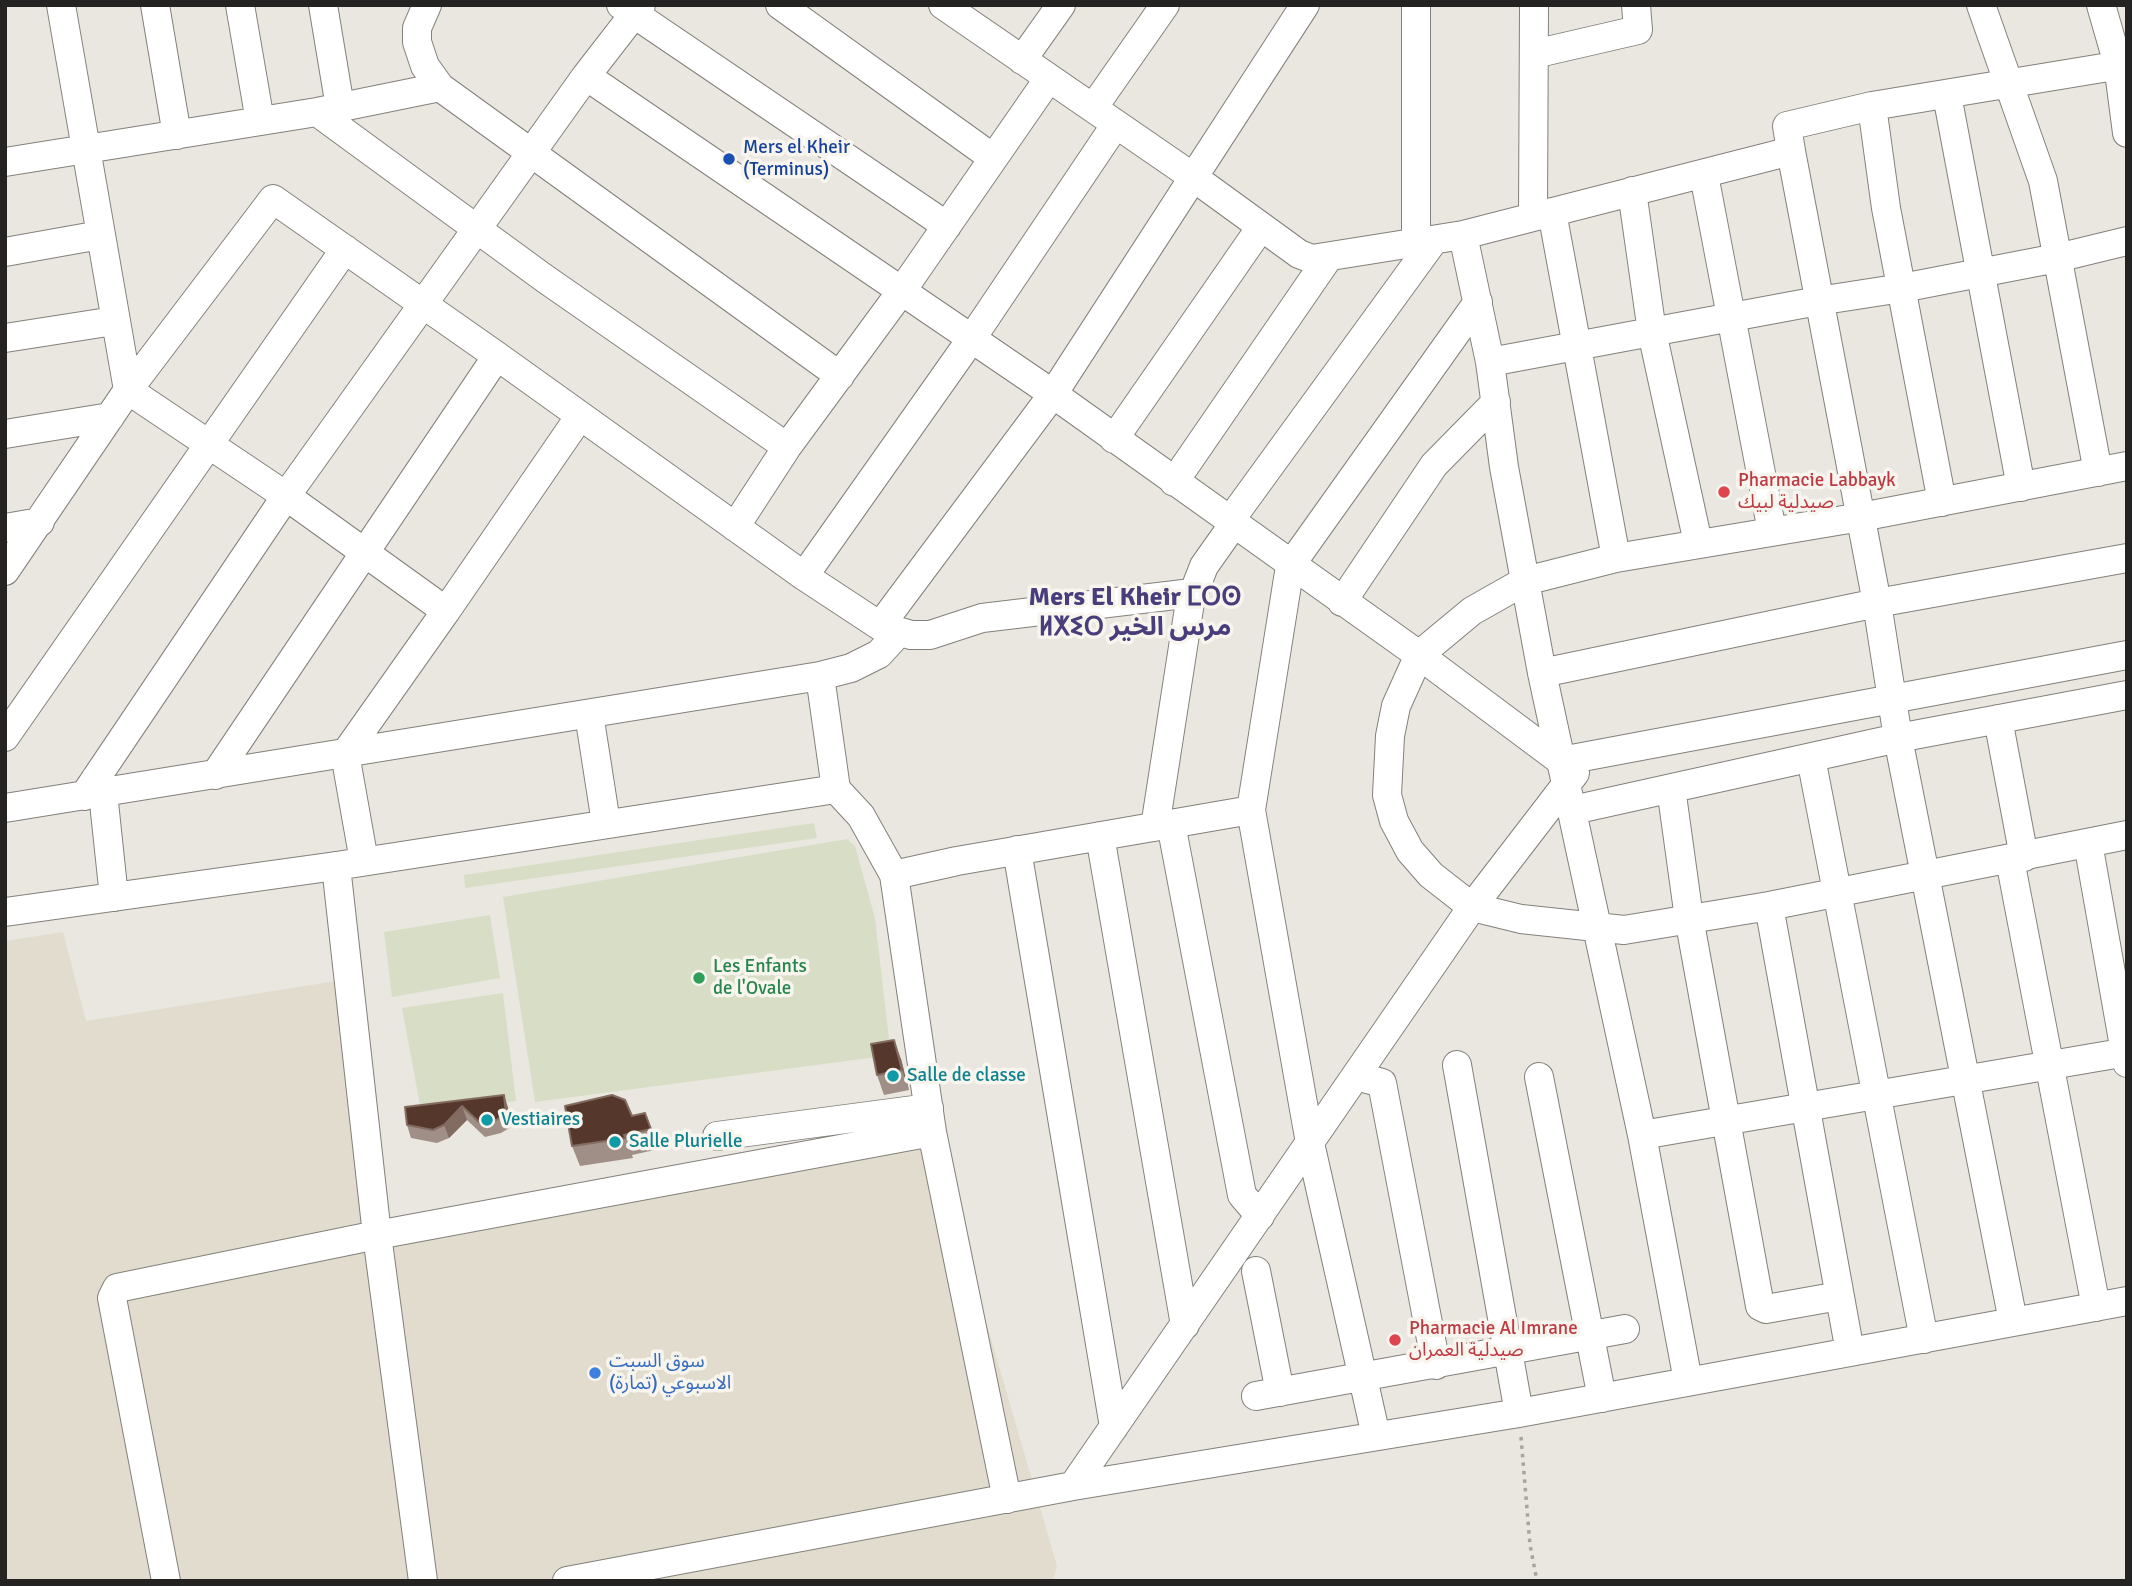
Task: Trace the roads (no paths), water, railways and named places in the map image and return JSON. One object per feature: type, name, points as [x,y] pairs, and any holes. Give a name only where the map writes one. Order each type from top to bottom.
[{"type":"street","points":[[61,5],[128,390],[286,496],[446,611]]},
{"type":"street","points":[[155,5],[177,135]]},
{"type":"street","points":[[240,5],[260,121]]},
{"type":"street","points":[[323,5],[328,110],[479,230],[788,447]]},
{"type":"street","points":[[427,5],[418,28],[417,42],[425,66],[440,87],[840,376]]},
{"type":"street","points":[[780,5],[993,158]]},
{"type":"street","points":[[1022,60],[1061,5]]},
{"type":"street","points":[[1093,108],[1165,5]]},
{"type":"street","points":[[5,808],[94,789],[215,775],[820,676],[851,668],[879,654],[889,629],[1053,394],[1305,5]]},
{"type":"street","points":[[1260,1216],[1242,1195],[1163,826],[1192,593],[1204,566],[1231,523],[1425,241],[1416,5]]},
{"type":"street","points":[[1534,5],[1534,54],[1543,214],[1576,346],[1616,558]]},
{"type":"street","points":[[1534,54],[1638,30],[1636,5]]},
{"type":"street","points":[[1981,5],[2043,181],[2098,472]]},
{"type":"street","points":[[2101,5],[2122,64],[2127,132]]},
{"type":"street","points":[[946,6],[1194,177],[1298,254],[1312,258],[1328,258],[1463,236],[1791,152]]},
{"type":"street","points":[[114,897],[94,789],[286,496],[533,154],[632,8],[947,226]]},
{"type":"street","points":[[2013,1321],[1968,1079],[1898,738],[1877,603],[1787,127],[1872,106],[2122,64]]},
{"type":"street","points":[[586,76],[903,289],[1053,394],[1290,566],[1419,655],[1564,772]]},
{"type":"street","points":[[735,527],[788,447],[903,289],[1049,78]]},
{"type":"street","points":[[5,162],[328,110],[440,87]]},
{"type":"street","points":[[1947,95],[2021,486]]},
{"type":"street","points":[[1872,106],[1902,288],[1942,502]]},
{"type":"street","points":[[804,576],[972,338],[1116,124]]},
{"type":"street","points":[[1704,175],[1772,531]]},
{"type":"street","points":[[1632,191],[1651,332],[1698,543]]},
{"type":"street","points":[[5,572],[128,390],[269,201],[278,200],[804,576],[889,629],[930,635],[982,618],[1192,593]]},
{"type":"street","points":[[1114,439],[1261,227]]},
{"type":"street","points":[[5,252],[100,235]]},
{"type":"street","points":[[1463,236],[1490,362],[1542,673],[1642,1135],[1688,1381]]},
{"type":"street","points":[[1490,362],[1818,300],[1902,288],[2057,258],[2127,241]]},
{"type":"street","points":[[5,737],[345,249]]},
{"type":"street","points":[[1174,482],[1328,258]]},
{"type":"street","points":[[1376,1436],[1310,1143],[1251,810],[1290,566],[1478,302]]},
{"type":"street","points":[[5,338],[114,320]]},
{"type":"street","points":[[215,775],[497,356]]},
{"type":"street","points":[[1342,602],[1434,465],[1496,402]]},
{"type":"street","points":[[365,861],[345,754],[580,416]]},
{"type":"street","points":[[5,434],[110,417]]},
{"type":"street","points":[[2127,466],[1861,517],[1616,558],[1525,581],[1472,611],[1419,655],[1396,706],[1390,736],[1387,795],[1394,821],[1410,850],[1431,874],[1472,907],[1521,919],[1597,925],[1624,930],[1769,906],[1838,890],[2127,835]]},
{"type":"street","points":[[5,528],[40,522]]},
{"type":"street","points":[[1542,673],[1877,603],[2127,558]]},
{"type":"street","points":[[1073,1486],[1564,772],[1589,756],[2127,655]]},
{"type":"street","points":[[820,676],[836,789],[860,816],[894,875],[930,1120],[1006,1499]]},
{"type":"street","points":[[1573,810],[1898,738],[2127,695]]},
{"type":"street","points":[[589,714],[606,823]]},
{"type":"street","points":[[1998,719],[2048,1066],[2096,1307]]},
{"type":"street","points":[[1811,758],[1924,1339]]},
{"type":"street","points":[[1671,788],[1689,918],[1724,1121],[1760,1306],[1766,1309],[1839,1296]]},
{"type":"street","points":[[5,912],[336,866],[836,789]]},
{"type":"street","points":[[894,875],[1017,850],[1251,810]]},
{"type":"street","points":[[1100,836],[1185,1325]]},
{"type":"street","points":[[1642,1135],[1968,1079],[2126,1056],[2088,843]]},
{"type":"street","points":[[1017,850],[1114,1427]]},
{"type":"street","points":[[336,866],[377,1235],[423,1581]]},
{"type":"street","points":[[1769,906],[1850,1352]]},
{"type":"street","points":[[1457,1065],[1519,1413]]},
{"type":"street","points":[[1356,1076],[1382,1083],[1436,1365]]},
{"type":"street","points":[[1539,1077],[1602,1398]]},
{"type":"street","points":[[166,1581],[114,1311],[113,1292],[123,1284],[377,1235],[930,1120]]},
{"type":"street","points":[[717,1136],[930,1120]]},
{"type":"street","points":[[1256,1271],[1268,1394],[1365,1379],[1625,1329]]},
{"type":"street","points":[[567,1581],[1073,1486],[1519,1413],[2127,1301]]},
{"type":"place","name":"Mers el Kheir (Terminus)","points":[[729,159]]},
{"type":"place","name":"Pharmacie Labbayk صيدلية لبيك","points":[[1724,492]]},
{"type":"place","name":"Les Enfants de l'Ovale","points":[[699,978]]},
{"type":"place","name":"Salle de classe","points":[[893,1076]]},
{"type":"place","name":"Vestiaires","points":[[487,1120]]},
{"type":"place","name":"Salle Plurielle","points":[[615,1142]]},
{"type":"place","name":"Pharmacie Al Imrane صيدلية العمران","points":[[1395,1340]]},
{"type":"place","name":"سوق السبت الاسبوعي (تمارة)","points":[[595,1373]]},
{"type":"district","name":"Mers El Kheir ⵎⵔⵙ ⵍⵅⵉⵔ مرس الخير","points":[[1135,613]]}]
